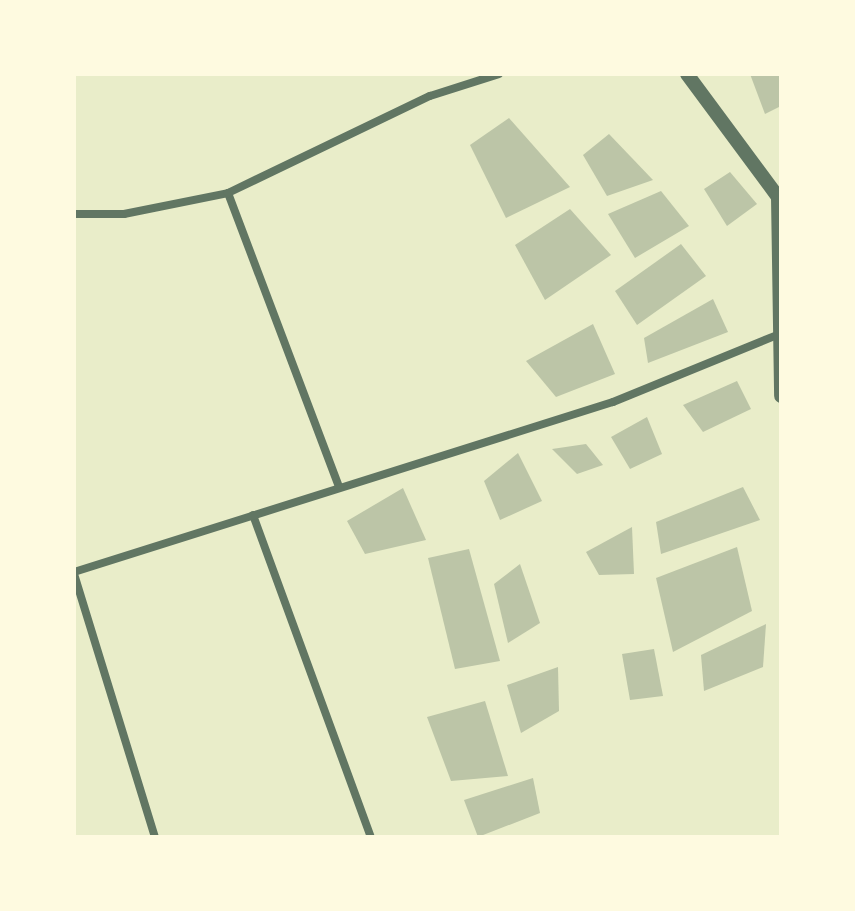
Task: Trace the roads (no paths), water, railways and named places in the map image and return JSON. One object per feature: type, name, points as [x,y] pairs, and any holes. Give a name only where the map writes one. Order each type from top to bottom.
[{"type":"street","points":[[74,214],[124,214],[228,193],[430,96],[499,74]]},
{"type":"street","points":[[687,74],[778,197],[777,335],[781,396]]},
{"type":"street","points":[[228,193],[339,487]]},
{"type":"street","points":[[155,837],[74,573],[613,402],[777,335]]},
{"type":"street","points":[[253,515],[371,837]]}]
